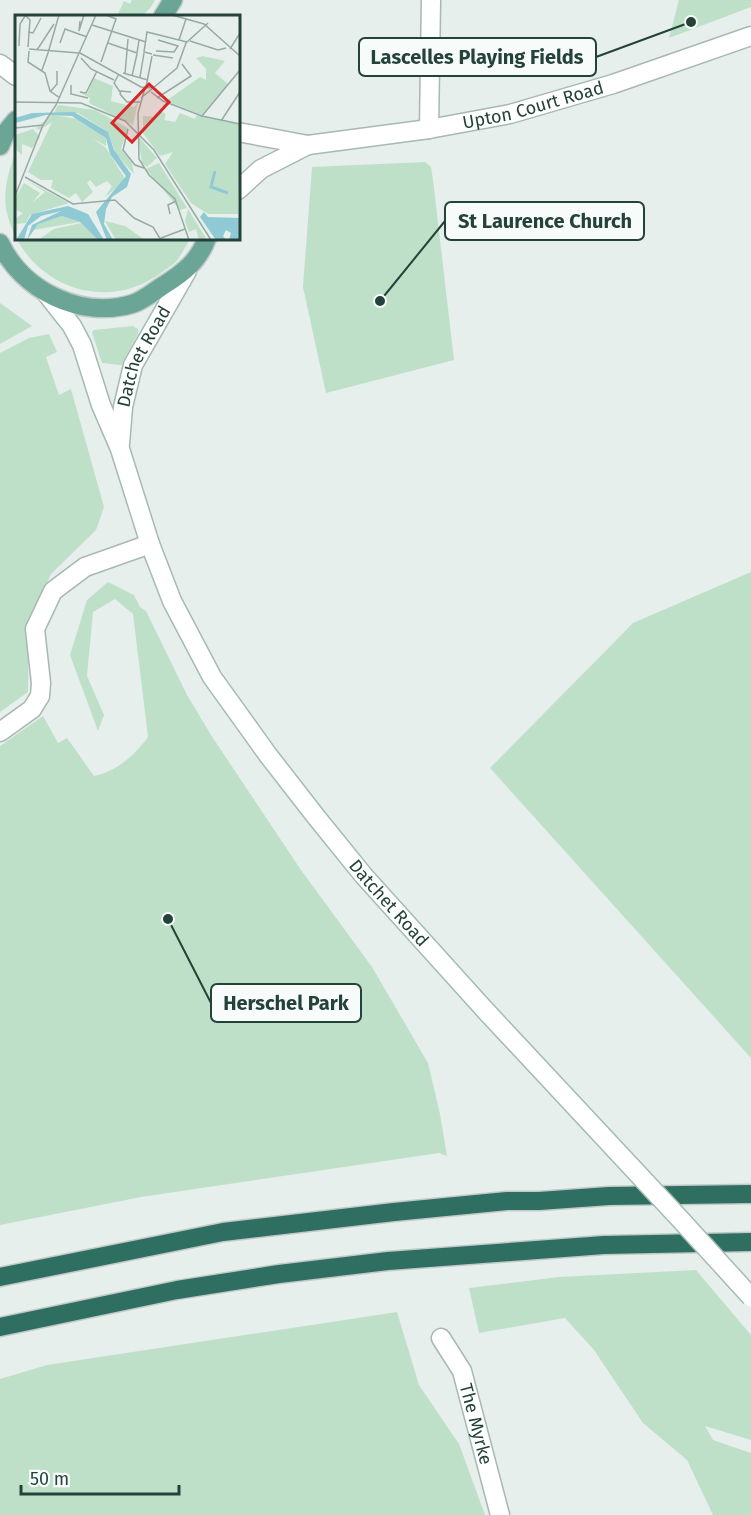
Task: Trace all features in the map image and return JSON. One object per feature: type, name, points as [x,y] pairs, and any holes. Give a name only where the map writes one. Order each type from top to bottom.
[{"type":"highway","points":[[0,1277],[223,1232],[394,1212],[507,1201],[609,1196],[751,1194]]},
{"type":"highway","points":[[0,1327],[177,1290],[279,1274],[388,1261],[604,1245],[751,1242]]},
{"type":"main road","points":[[164,15],[173,0]]},
{"type":"main road","points":[[429,129],[431,0]]},
{"type":"main road","name":"Upton Court Road","points":[[240,132],[308,145],[429,129],[510,114],[613,84],[751,36]]},
{"type":"main road","points":[[0,64],[15,75]]},
{"type":"main road","points":[[0,146],[6,132],[15,121]]},
{"type":"main road","name":"Upton Court Road","points":[[240,188],[261,169],[308,145]]},
{"type":"main road","points":[[0,265],[22,275],[46,293],[74,304],[114,307],[134,304],[187,271],[206,240]]},
{"type":"main road","points":[[0,243],[5,254],[22,275]]},
{"type":"main road","name":"Datchet Road","points":[[120,448],[123,407],[133,365],[187,271]]},
{"type":"main road","name":"Datchet Road","points":[[46,293],[72,326],[82,345],[101,405],[120,448],[150,544],[172,601],[190,639],[234,710],[364,876],[484,1010],[751,1298]]},
{"type":"main road","points":[[0,732],[32,709],[40,696],[41,683],[35,629],[53,591],[85,567],[150,544]]},
{"type":"main road","name":"The Myrke","points":[[441,1338],[462,1371],[500,1515]]},
{"type":"green space","points":[[132,0],[155,0],[143,15],[117,15],[124,1],[130,4]]},
{"type":"green space","points":[[679,0],[751,0],[751,7],[669,38]]},
{"type":"green space","points":[[15,154],[15,234],[7,213],[5,197]]},
{"type":"green space","points":[[425,162],[431,167],[433,180],[454,360],[326,393],[303,287],[312,167]]},
{"type":"green space","points":[[17,240],[189,240],[176,262],[161,273],[138,286],[114,292],[91,291],[68,285],[48,274],[30,258]]},
{"type":"green space","points":[[0,303],[32,326],[0,344]]},
{"type":"green space","points":[[133,326],[138,329],[138,334],[121,365],[102,363],[92,332]]},
{"type":"green space","points":[[49,334],[57,352],[46,357],[59,395],[71,389],[104,507],[96,530],[51,574],[29,621],[28,692],[0,712],[0,353],[29,338]]},
{"type":"green space","points":[[751,572],[751,1058],[490,768],[633,623]]},
{"type":"green space","points":[[108,582],[134,595],[140,607],[146,611],[187,695],[211,735],[301,870],[372,967],[428,1063],[447,1156],[439,1153],[141,1197],[0,1225],[0,746],[43,716],[58,743],[67,738],[94,776],[124,762],[148,737],[133,614],[115,599],[93,612],[87,676],[104,715],[98,731],[70,655],[87,600]]},
{"type":"green space","points":[[696,1270],[751,1335],[751,1440],[705,1426],[713,1440],[751,1453],[751,1515],[713,1515],[687,1460],[643,1423],[594,1350],[565,1318],[479,1333],[469,1288],[559,1277]]},
{"type":"green space","points":[[397,1312],[419,1385],[459,1444],[485,1515],[0,1515],[0,1379],[47,1365]]},
{"type":"place","name":"Lascelles Playing Fields","points":[[691,22]]},
{"type":"place","name":"St Laurence Church","points":[[380,301]]},
{"type":"place","name":"Herschel Park","points":[[168,919]]}]
